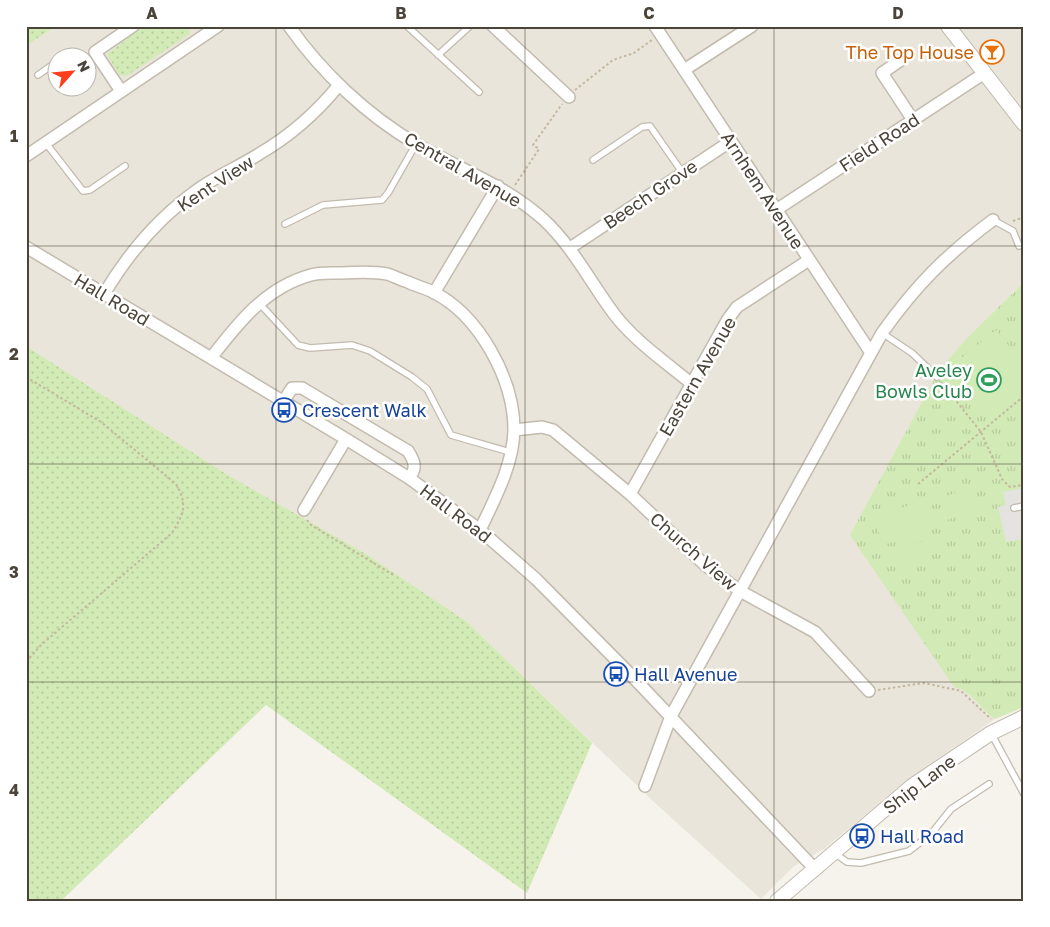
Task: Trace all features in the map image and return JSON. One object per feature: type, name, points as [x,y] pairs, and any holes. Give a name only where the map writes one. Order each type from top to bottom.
[{"type":"street","points":[[98,50],[133,26]]},
{"type":"street","points":[[27,155],[218,26]]},
{"type":"street","name":"Central Avenue","points":[[289,26],[340,85],[382,121],[416,144],[498,186],[537,214],[570,248],[622,323],[692,384]]},
{"type":"street","points":[[493,26],[569,97]]},
{"type":"street","name":"Arnhem Avenue","points":[[655,26],[871,353]]},
{"type":"street","points":[[684,70],[752,26]]},
{"type":"street","points":[[948,26],[983,74],[1021,117]]},
{"type":"street","points":[[900,60],[882,73],[913,120]]},
{"type":"street","points":[[98,63],[121,91]]},
{"type":"street","name":"Field Road","points":[[776,210],[983,74]]},
{"type":"street","name":"Kent View","points":[[104,294],[130,254],[170,212],[206,184],[280,140],[310,116],[340,85]]},
{"type":"street","name":"Beech Grove","points":[[570,248],[730,141]]},
{"type":"street","points":[[434,293],[498,186]]},
{"type":"street","points":[[645,786],[671,716],[882,333],[908,298],[937,265],[993,220]]},
{"type":"street","name":"Hall Road","points":[[26,247],[409,478],[480,530],[536,579],[671,716],[814,868]]},
{"type":"street","name":"Eastern Avenue","points":[[630,494],[737,307],[809,260]]},
{"type":"street","points":[[211,358],[243,316],[259,302],[270,293],[311,274],[387,274],[434,293],[454,307],[474,327],[490,348],[500,368],[509,394],[514,430],[506,477],[480,530]]},
{"type":"street","points":[[283,402],[292,388],[302,388],[400,446],[408,451],[415,464],[414,471],[409,478]]},
{"type":"street","name":"Church View","points":[[514,430],[542,427],[553,430],[630,494],[685,548],[740,591],[815,632],[869,691]]},
{"type":"street","points":[[304,510],[346,440]]},
{"type":"street","name":"Ship Lane","points":[[777,901],[912,786],[997,730],[1024,717]]},
{"type":"lane","points":[[406,26],[479,92]]},
{"type":"lane","points":[[438,55],[470,26]]},
{"type":"lane","points":[[38,74],[48,68]]},
{"type":"lane","points":[[593,160],[642,127],[650,126],[682,172]]},
{"type":"lane","points":[[45,142],[83,190],[90,190],[125,166]]},
{"type":"lane","points":[[285,224],[322,206],[382,200],[416,144]]},
{"type":"lane","points":[[993,220],[1013,231],[1019,246]]},
{"type":"lane","points":[[259,302],[298,345],[310,348],[352,346],[370,351],[427,389],[451,435],[510,452]]},
{"type":"lane","points":[[882,333],[912,353],[937,377]]},
{"type":"lane","points":[[1014,508],[1024,506]]},
{"type":"lane","points":[[997,730],[1024,794]]},
{"type":"lane","points":[[833,852],[847,862],[861,863],[909,851],[931,834],[951,810],[990,784]]},
{"type":"path","points":[[1004,225],[1024,217]]},
{"type":"path","points":[[26,377],[101,422],[176,484],[183,496],[184,515],[172,533],[55,632],[26,662]]},
{"type":"path","points":[[937,377],[981,432],[1002,479],[1010,487],[1022,485]]},
{"type":"path","points":[[918,484],[1024,396]]},
{"type":"path","points":[[304,510],[308,522],[312,525],[395,576]]},
{"type":"path","points":[[869,691],[924,683],[961,691],[997,730]]},
{"type":"shaded area","points":[[56,26],[1024,26],[1024,282],[968,337],[964,688],[987,714],[995,719],[902,784],[824,849],[793,867],[761,899],[654,802],[466,621],[366,554],[228,475],[26,346],[26,46]]},
{"type":"shaded area","points":[[1024,488],[1024,539],[1006,542],[998,507],[1006,505],[1003,492]]},
{"type":"green space","points":[[26,26],[56,26],[26,46]]},
{"type":"green space","points":[[144,26],[187,26],[191,33],[130,74],[125,76],[119,75],[107,54]]},
{"type":"green space","points":[[1024,282],[1024,707],[995,719],[966,692],[954,687],[850,535],[940,369],[968,337]]},
{"type":"green space","name":"Aveley Bowls Club","points":[[996,330],[1024,364],[1024,389],[988,419],[947,370]]},
{"type":"green space","points":[[26,346],[228,475],[366,554],[466,621],[592,743],[527,893],[266,705],[61,901],[26,901]]},
{"type":"green space","points":[[973,487],[980,508],[947,520],[940,498]]},
{"type":"green space","points":[[928,499],[937,528],[883,545],[874,517]]},
{"type":"green space","points":[[927,540],[929,549],[925,551],[926,555],[898,562],[897,559],[891,560],[888,551]]},
{"type":"place","name":"The Top House","points":[[992,52]]},
{"type":"place","name":"Aveley Bowls Club","points":[[989,380]]},
{"type":"place","name":"Crescent Walk","points":[[284,410]]},
{"type":"place","name":"Hall Avenue","points":[[616,674]]},
{"type":"place","name":"Hall Road","points":[[862,836]]}]
